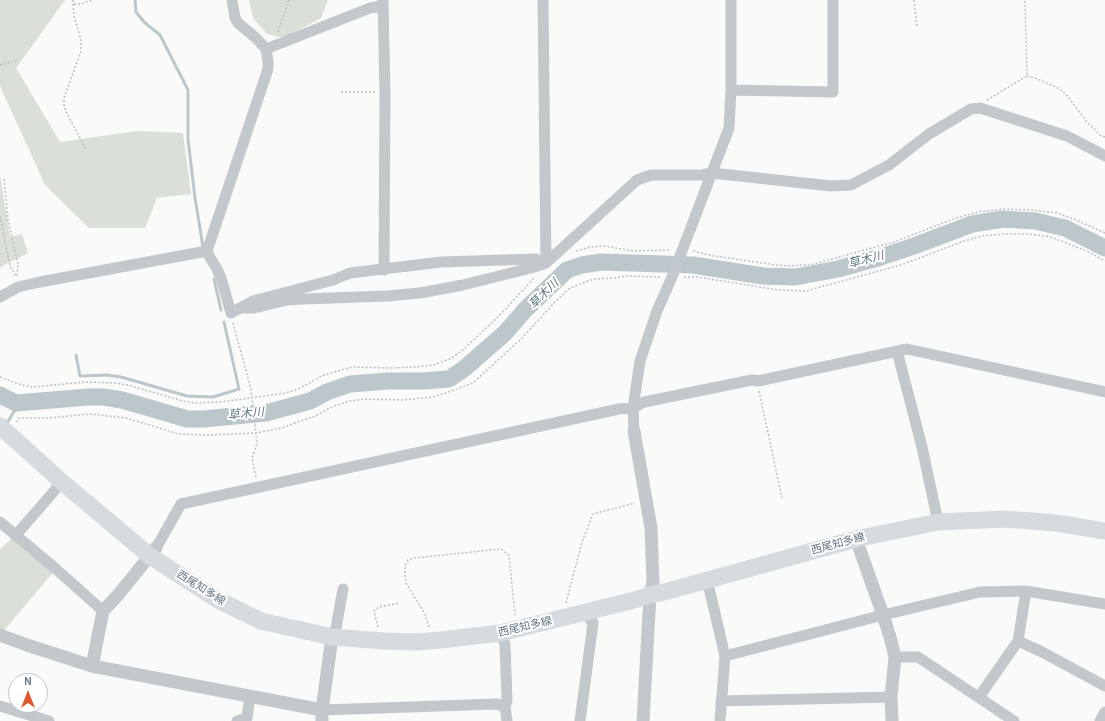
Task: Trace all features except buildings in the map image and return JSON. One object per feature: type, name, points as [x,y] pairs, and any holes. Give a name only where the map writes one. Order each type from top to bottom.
[{"type":"main road","name":"西尾知多線","points":[[9,430],[62,482],[218,600],[261,621],[332,637],[379,641],[430,641],[500,633],[706,581],[856,539],[938,522],[1006,519],[1056,523],[1105,531]]},
{"type":"street","points":[[232,0],[235,18],[238,23],[257,39],[270,47]]},
{"type":"street","points":[[543,0],[546,263]]},
{"type":"street","points":[[643,721],[650,595],[653,582],[651,528],[634,431],[633,408],[640,361],[657,311],[673,274],[729,128],[731,90],[731,0]]},
{"type":"street","points":[[731,90],[833,92],[833,0]]},
{"type":"street","points":[[270,47],[382,3],[385,92],[384,270]]},
{"type":"street","points":[[270,47],[268,69],[207,251],[219,273],[231,313],[253,301],[332,280],[350,273],[441,262],[536,259],[546,263]]},
{"type":"street","points":[[242,308],[254,308],[287,300],[387,296],[420,293],[499,276],[546,263],[637,180],[651,175],[701,175],[712,173],[831,186],[851,185],[889,165],[929,134],[971,109],[980,108],[1067,136],[1105,156]]},
{"type":"street","points":[[0,297],[18,287],[40,282],[207,251]]},
{"type":"street","points":[[92,666],[103,611],[153,552],[181,504],[619,409],[633,408],[644,402],[752,380],[757,381],[907,349],[1105,392]]},
{"type":"street","points":[[897,351],[922,447],[938,522]]},
{"type":"street","points":[[16,535],[62,482]]},
{"type":"street","points":[[2,527],[16,535],[103,611]]},
{"type":"street","points":[[856,539],[883,615],[895,657],[892,721]]},
{"type":"street","points":[[706,581],[725,656],[720,721]]},
{"type":"street","points":[[322,716],[332,637],[336,628],[343,589]]},
{"type":"street","points":[[725,656],[883,615],[980,592],[1026,591],[1105,604]]},
{"type":"street","points":[[979,697],[1018,641],[1026,591]]},
{"type":"street","points":[[576,614],[593,622],[580,721]]},
{"type":"street","points":[[500,633],[505,644],[507,701],[505,707],[507,721]]},
{"type":"street","points":[[0,636],[92,666],[250,696],[322,716],[497,704],[505,707]]},
{"type":"street","points":[[1018,641],[1042,652],[1105,686]]},
{"type":"street","points":[[895,657],[918,657],[1014,721]]},
{"type":"street","points":[[245,720],[250,696]]},
{"type":"street","points":[[721,701],[892,697]]},
{"type":"street","points":[[0,706],[49,721]]},
{"type":"street","points":[[1100,721],[1105,712]]},
{"type":"path","points":[[73,0],[74,16],[81,40],[81,51],[64,98],[64,105],[66,112],[86,149]]},
{"type":"path","points":[[74,4],[81,4],[92,0]]},
{"type":"path","points":[[270,47],[289,0]]},
{"type":"path","points":[[914,0],[917,26]]},
{"type":"path","points":[[1025,0],[1027,76]]},
{"type":"path","points":[[0,65],[17,60]]},
{"type":"path","points":[[980,108],[985,101],[1027,76],[1058,88],[1066,93],[1087,122],[1100,135],[1105,137]]},
{"type":"path","points":[[341,92],[385,92]]},
{"type":"path","points":[[0,216],[10,266],[16,278],[18,264],[8,220],[4,179]]},
{"type":"path","points":[[570,253],[590,247],[605,246],[632,251],[681,253],[690,250],[708,255],[776,265],[791,266],[814,264],[894,242],[956,218],[978,212],[1004,209],[1056,213],[1105,233]]},
{"type":"path","points":[[9,430],[18,418],[48,418],[90,414],[126,418],[179,434],[256,434],[281,428],[315,416],[334,406],[350,401],[365,399],[396,400],[432,397],[463,388],[473,383],[522,338],[554,302],[570,288],[594,279],[673,274],[778,290],[806,291],[901,265],[964,241],[982,236],[1005,234],[1029,234],[1051,237],[1082,249],[1105,261]]},
{"type":"path","points":[[0,377],[22,385],[32,386],[85,382],[115,383],[128,385],[195,403],[221,402],[286,393],[298,389],[324,375],[352,367],[392,368],[433,365],[452,358],[465,348],[502,313],[546,263]]},
{"type":"path","points":[[231,313],[253,407],[257,443],[252,458],[258,487]]},
{"type":"path","points":[[757,381],[782,498]]},
{"type":"path","points":[[576,614],[566,600],[582,542],[593,514],[646,500]]},
{"type":"path","points":[[430,641],[425,614],[405,578],[405,565],[408,560],[414,558],[501,549],[506,552],[509,556],[516,618],[519,629]]},
{"type":"path","points":[[379,641],[380,633],[374,611],[379,607],[399,602]]},
{"type":"shaded area","points":[[0,0],[65,0],[16,68],[60,142],[137,131],[183,133],[191,194],[157,198],[145,228],[89,228],[45,185],[0,86]]},
{"type":"shaded area","points":[[249,0],[328,0],[321,18],[284,38],[267,34],[253,18]]},
{"type":"shaded area","points":[[0,175],[10,237],[22,234],[28,253],[0,268]]},
{"type":"shaded area","points":[[16,535],[56,569],[0,635],[0,549]]},
{"type":"waterway","points":[[135,0],[136,12],[144,22],[160,35],[188,90],[188,139],[203,247]]},
{"type":"waterway","name":"草木川","points":[[0,395],[16,403],[104,397],[122,400],[187,419],[203,419],[266,413],[310,401],[327,392],[350,384],[449,379],[465,368],[505,333],[525,310],[567,270],[582,265],[601,262],[693,265],[763,276],[795,277],[838,269],[914,246],[972,224],[1003,219],[1035,221],[1065,228],[1105,248]]},
{"type":"waterway","points":[[214,279],[221,310]]},
{"type":"waterway","points":[[76,355],[80,376],[107,375],[121,377],[187,396],[213,397],[239,389],[224,322]]},
{"type":"waterway","points":[[7,423],[15,410],[16,403]]}]
